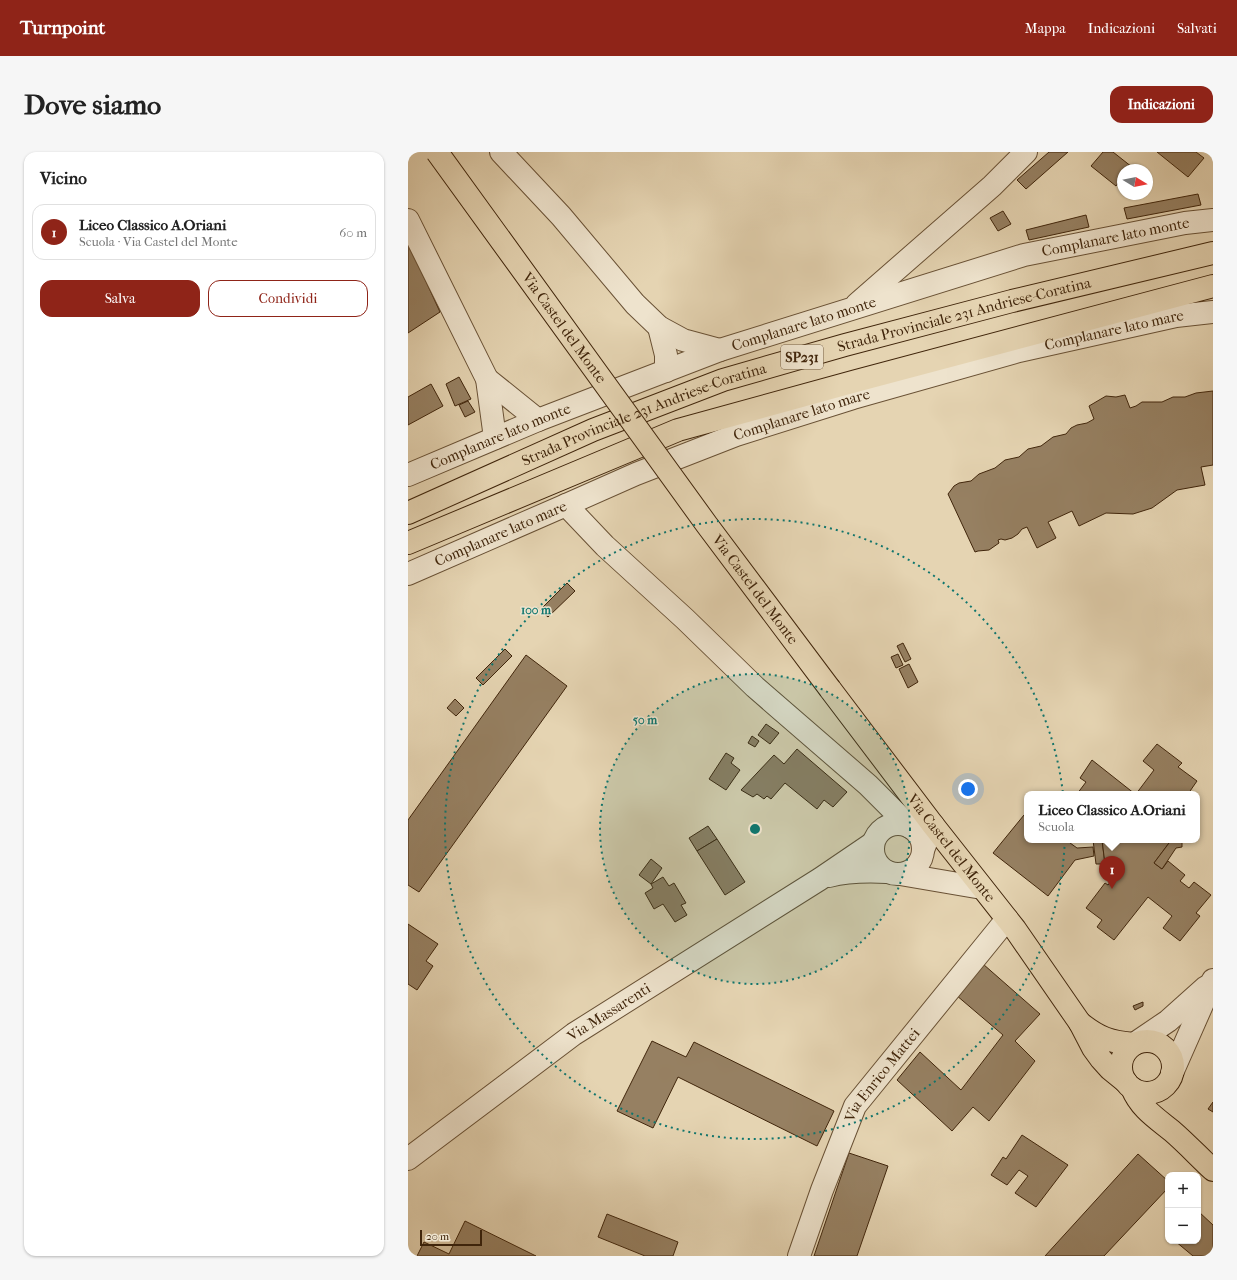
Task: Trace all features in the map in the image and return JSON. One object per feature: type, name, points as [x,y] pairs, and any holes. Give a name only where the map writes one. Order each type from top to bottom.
[{"type":"main road","name":"Via Castel del Monte","points":[[437,152],[707,525],[933,825],[1007,919],[1080,1023],[1093,1048],[1101,1059],[1110,1069],[1140,1092],[1148,1093],[1156,1091],[1163,1087],[1169,1078]]},
{"type":"main road","name":"Strada Provinciale 231 Andriese-Coratina","points":[[408,514],[593,430],[723,380],[844,345],[944,319],[1213,253]]},
{"type":"main road","name":"Strada Provinciale 231 Andriese-Coratina","points":[[408,543],[678,430],[1213,286]]},
{"type":"main road","name":"Via Castel del Monte","points":[[1080,1023],[1095,1034],[1106,1039],[1134,1044]]},
{"type":"main road","name":"Via Castel del Monte","points":[[1172,1132],[1166,1119],[1165,1104],[1169,1078],[1173,1065],[1171,1057],[1167,1050],[1160,1044],[1152,1041],[1143,1041],[1134,1044],[1127,1049],[1121,1066],[1122,1075],[1136,1098],[1155,1119],[1172,1132],[1213,1170]]},
{"type":"street","points":[[501,152],[561,216],[635,304],[659,327],[683,340],[720,350]]},
{"type":"street","points":[[850,310],[992,186],[1026,152]]},
{"type":"street","points":[[408,220],[487,379],[494,438]]},
{"type":"street","name":"Complanare lato monte","points":[[408,475],[538,420],[720,350],[1024,255],[1185,223],[1213,220]]},
{"type":"street","name":"Complanare lato mare","points":[[408,574],[636,474],[736,435],[853,398],[1019,351],[1176,316],[1213,312]]},
{"type":"street","points":[[659,327],[666,355],[666,371]]},
{"type":"street","points":[[487,379],[538,420]]},
{"type":"street","points":[[566,505],[605,546],[685,618],[755,687],[868,785],[920,836],[923,850]]},
{"type":"street","points":[[895,824],[902,824],[910,827],[933,825],[923,850],[922,857],[913,869],[893,873],[880,867],[875,860],[873,843],[876,836],[887,826],[895,824]]},
{"type":"street","points":[[820,879],[873,843]]},
{"type":"street","points":[[820,879],[840,873],[857,871],[893,873],[982,888]]},
{"type":"street","name":"Via Massarenti","points":[[408,1159],[574,1034],[820,879]]},
{"type":"street","name":"Via Enrico Mattei","points":[[799,1256],[822,1190],[855,1106],[1007,919]]},
{"type":"street","points":[[1134,1044],[1168,1021],[1212,981]]},
{"type":"street","points":[[1169,1078],[1212,981]]},
{"type":"building","points":[[1049,152],[1068,152],[1026,189],[1017,180]]},
{"type":"building","points":[[1103,152],[1113,152],[1128,164],[1117,164],[1116,186],[1091,166]]},
{"type":"building","points":[[1157,152],[1196,152],[1204,158],[1188,177]]},
{"type":"building","points":[[1198,194],[1201,205],[1127,219],[1124,208]]},
{"type":"building","points":[[1003,211],[1011,224],[998,231],[990,218]]},
{"type":"building","points":[[1086,215],[1089,227],[1029,240],[1026,230]]},
{"type":"building","points":[[408,242],[440,312],[408,333]]},
{"type":"building","points":[[459,377],[471,399],[455,406],[446,384]]},
{"type":"building","points":[[431,384],[443,406],[408,425],[408,397]]},
{"type":"building","points":[[1213,391],[1213,465],[1201,467],[1205,485],[1177,490],[1152,508],[1133,514],[1106,513],[1079,526],[1072,511],[1048,522],[1056,538],[1037,548],[1027,527],[1022,529],[1012,538],[998,540],[999,543],[989,550],[975,552],[948,494],[954,486],[959,483],[971,481],[979,474],[995,468],[1005,460],[1019,457],[1028,449],[1041,446],[1053,437],[1066,434],[1071,428],[1094,419],[1089,406],[1106,396],[1116,397],[1125,395],[1130,408],[1142,402],[1162,402],[1173,397],[1185,397],[1196,393]]},
{"type":"building","points":[[468,401],[475,412],[465,417],[459,405]]},
{"type":"building","points":[[567,583],[575,591],[548,617],[540,610]]},
{"type":"building","points":[[903,643],[911,659],[905,662],[897,646]]},
{"type":"building","points":[[505,649],[512,656],[483,685],[476,678]]},
{"type":"building","points":[[898,654],[903,665],[896,668],[891,657]]},
{"type":"building","points":[[526,655],[567,686],[419,892],[408,885],[408,820]]},
{"type":"building","points":[[909,664],[918,682],[908,688],[899,669]]},
{"type":"building","points":[[455,699],[464,708],[456,716],[447,708]]},
{"type":"building","points":[[766,724],[779,733],[770,744],[758,735]]},
{"type":"building","points":[[752,736],[759,741],[755,747],[748,743]]},
{"type":"building","points":[[1157,744],[1182,763],[1178,767],[1197,781],[1190,791],[1138,791],[1154,770],[1143,761]]},
{"type":"building","points":[[797,749],[847,792],[833,807],[824,800],[817,809],[785,783],[771,799],[767,796],[764,799],[757,794],[753,797],[741,790],[774,755],[784,764]]},
{"type":"building","points":[[726,753],[734,758],[731,763],[740,770],[726,790],[709,779]]},
{"type":"building","points":[[1092,760],[1131,791],[1079,791],[1086,782],[1080,778]]},
{"type":"building","points":[[1024,815],[1024,843],[1070,843],[1077,848],[1093,847],[1094,856],[1075,860],[1048,896],[993,853]]},
{"type":"building","points":[[708,826],[717,839],[697,851],[689,838]]},
{"type":"building","points":[[717,839],[745,882],[725,895],[697,851]]},
{"type":"building","points":[[1093,843],[1102,843],[1105,864],[1096,864]]},
{"type":"building","points":[[1102,843],[1169,843],[1154,863],[1162,869],[1168,861],[1185,875],[1180,881],[1189,888],[1194,882],[1211,895],[1196,913],[1200,916],[1180,941],[1163,928],[1172,916],[1148,897],[1114,940],[1097,927],[1102,920],[1086,908],[1105,883],[1108,885],[1117,873],[1105,864]]},
{"type":"building","points":[[1169,843],[1182,843],[1182,847],[1176,848],[1162,869],[1154,863]]},
{"type":"building","points":[[651,859],[662,868],[651,884],[639,875]]},
{"type":"building","points":[[663,877],[669,886],[674,883],[686,903],[681,905],[687,915],[675,922],[663,904],[654,909],[645,893],[653,888],[651,884]]},
{"type":"building","points":[[408,924],[438,944],[426,961],[433,966],[417,990],[408,984]]},
{"type":"building","points":[[983,964],[1040,1014],[1015,1041],[1035,1061],[989,1121],[973,1107],[952,1131],[897,1080],[920,1052],[961,1090],[1003,1035],[956,995]]},
{"type":"building","points":[[1143,1002],[1143,1006],[1135,1010],[1133,1006]]},
{"type":"building","points":[[652,1041],[686,1057],[694,1042],[834,1111],[817,1146],[678,1077],[653,1128],[617,1111]]},
{"type":"building","points":[[1213,1102],[1213,1112],[1208,1109]]},
{"type":"building","points":[[1022,1135],[1068,1165],[1036,1207],[1015,1193],[1028,1176],[1019,1170],[1007,1185],[991,1175],[1003,1157],[1006,1159]]},
{"type":"building","points":[[849,1153],[888,1166],[857,1256],[814,1256]]},
{"type":"building","points":[[1138,1154],[1165,1178],[1165,1191],[1104,1256],[1045,1256]]},
{"type":"building","points":[[607,1214],[678,1242],[673,1256],[645,1256],[598,1237]]},
{"type":"building","points":[[1201,1214],[1213,1225],[1213,1256],[1193,1256],[1179,1244],[1201,1244]]},
{"type":"building","points":[[465,1221],[536,1256],[417,1256],[424,1242],[449,1254]]},
{"type":"place","name":"Liceo Classico A.Oriani","points":[[1112,889]]}]
